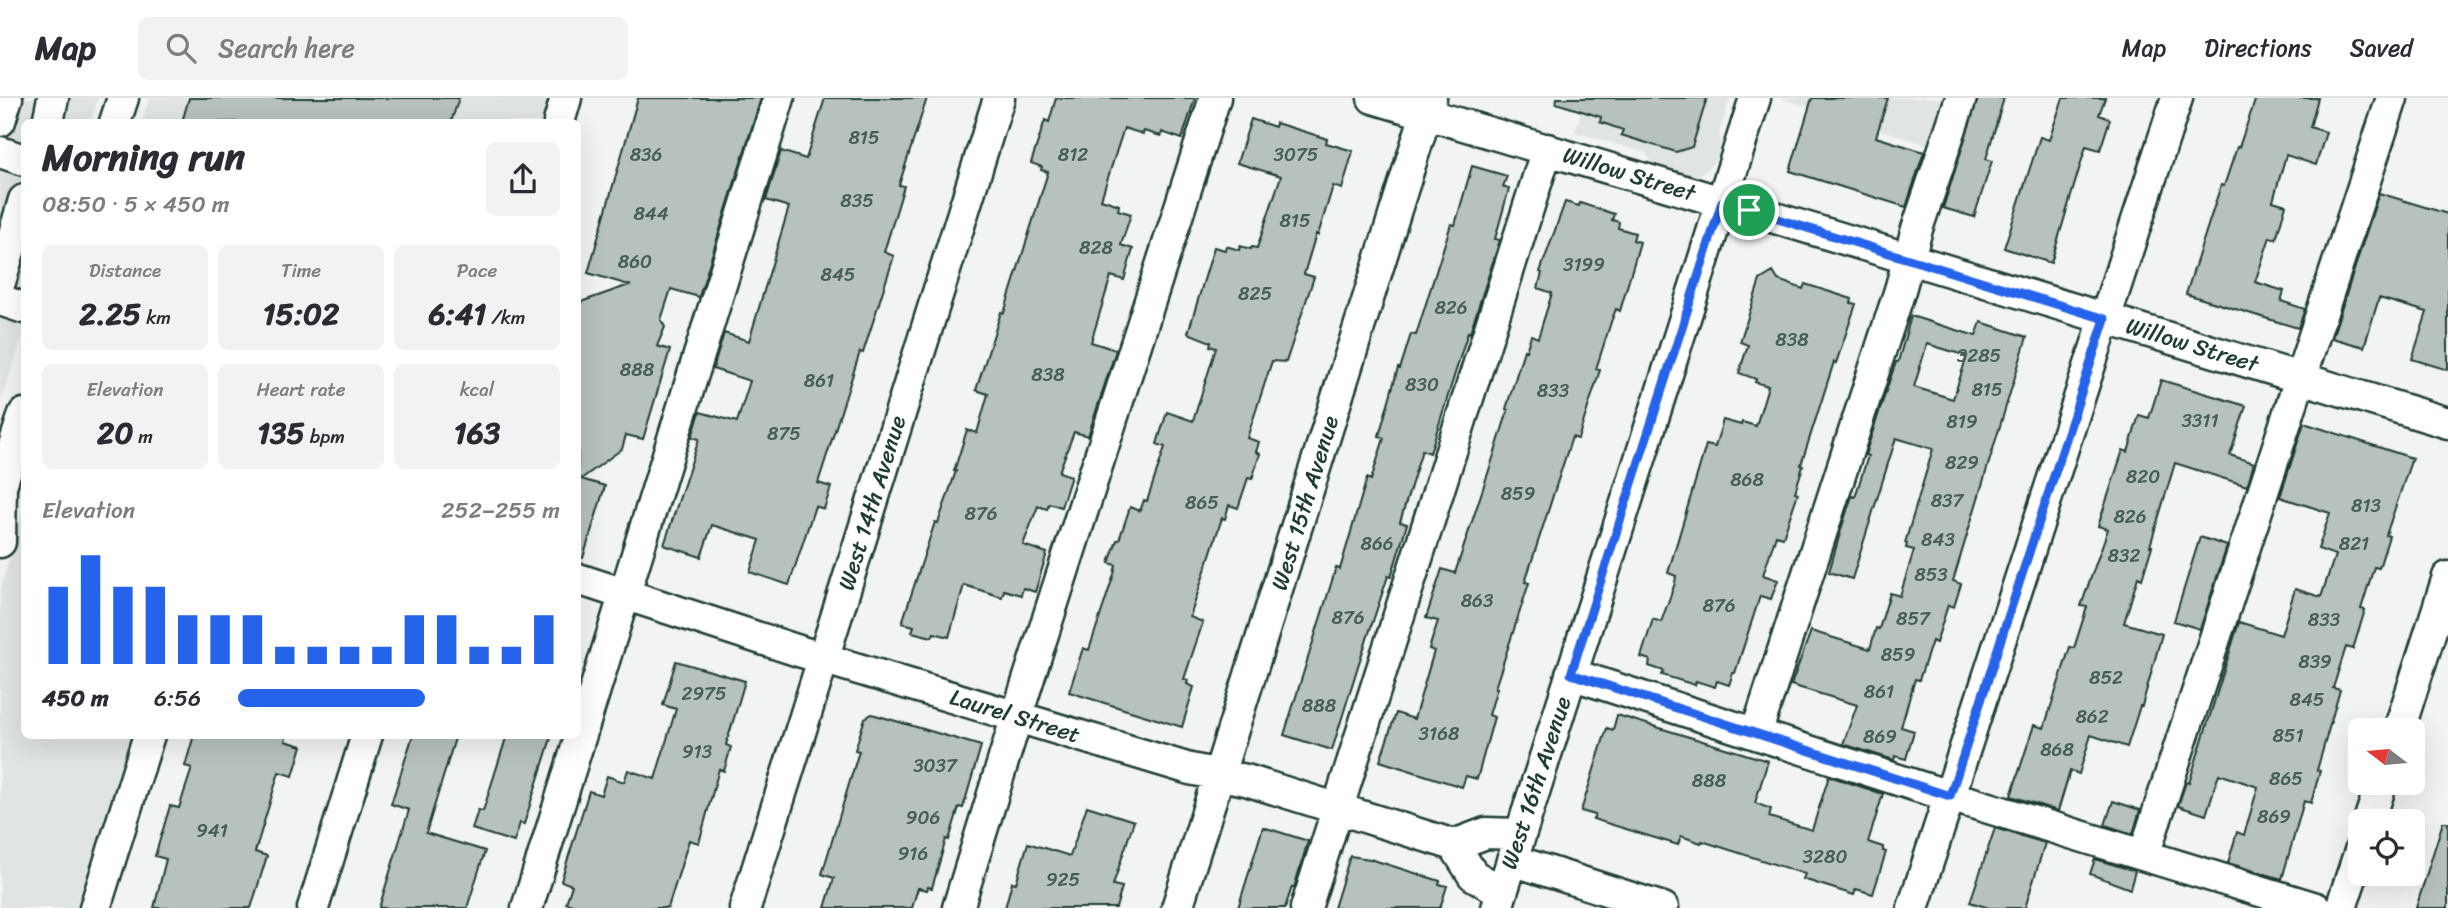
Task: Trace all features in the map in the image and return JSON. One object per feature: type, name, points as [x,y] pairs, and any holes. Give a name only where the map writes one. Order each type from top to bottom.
[{"type":"street","points":[[0,121],[7,98]]},
{"type":"street","points":[[116,119],[123,98]]},
{"type":"street","points":[[560,119],[566,98]]},
{"type":"street","points":[[581,733],[779,98]]},
{"type":"street","name":"West 14th Avenue","points":[[744,908],[999,98]]},
{"type":"street","points":[[958,908],[1215,98]]},
{"type":"street","name":"Willow Street","points":[[1373,98],[1429,106],[1547,149],[2448,423]]},
{"type":"street","name":"West 16th Avenue","points":[[1499,900],[1755,98]]},
{"type":"street","points":[[1756,734],[1961,98]]},
{"type":"street","points":[[1913,908],[2177,98]]},
{"type":"street","points":[[2144,855],[2392,98]]},
{"type":"street","name":"West 15th Avenue","points":[[1177,908],[1429,106]]},
{"type":"street","points":[[1306,908],[1547,149]]},
{"type":"street","points":[[0,152],[21,159]]},
{"type":"street","points":[[0,282],[21,210]]},
{"type":"street","points":[[0,300],[21,307]]},
{"type":"street","points":[[0,542],[0,487],[21,423]]},
{"type":"street","points":[[2403,718],[2448,577]]},
{"type":"street","name":"Laurel Street","points":[[581,580],[823,658],[1190,769],[1338,808],[1454,845]]},
{"type":"street","points":[[1571,674],[1950,796],[2316,908]]},
{"type":"street","points":[[95,908],[148,739]]},
{"type":"street","points":[[313,908],[365,739]]},
{"type":"street","points":[[527,908],[579,739]]},
{"type":"street","points":[[1499,900],[1474,875],[1454,845],[1486,832],[1663,908]]},
{"type":"street","points":[[2341,908],[2348,886]]},
{"type":"shaded area","points":[[0,98],[98,98],[92,119],[21,119],[21,340],[0,404]]},
{"type":"shaded area","points":[[149,98],[548,98],[542,119],[143,119]]},
{"type":"shaded area","points":[[1586,98],[1730,98],[1719,133],[1721,144],[1717,157],[1706,171],[1695,176],[1686,176],[1653,165],[1646,153],[1575,132]]},
{"type":"shaded area","points":[[1781,98],[1961,98],[1944,150]]},
{"type":"shaded area","points":[[21,516],[21,739],[148,739],[95,908],[0,908],[0,592]]},
{"type":"building","points":[[189,98],[459,98],[452,119],[183,119]]},
{"type":"building","points":[[638,98],[761,98],[699,297],[671,289],[661,320],[665,327],[657,346],[670,350],[643,439],[626,435],[622,449],[581,479],[581,302],[629,285],[588,273]]},
{"type":"building","points":[[825,98],[927,98],[899,185],[904,186],[884,252],[894,256],[818,483],[831,487],[824,509],[815,506],[789,585],[750,572],[760,540],[712,525],[701,557],[664,545],[699,439],[692,437],[700,412],[737,422],[750,381],[713,369],[724,333],[749,341],[789,207],[766,200],[781,151],[806,159]]},
{"type":"building","points":[[1056,98],[1195,98],[1182,139],[1162,132],[1161,136],[1124,128],[1101,199],[1119,205],[1118,210],[1131,214],[1121,245],[1133,249],[1124,280],[1111,276],[1091,342],[1116,350],[1088,436],[1074,432],[1059,472],[1071,476],[1061,507],[1049,503],[1047,509],[1038,506],[1023,545],[1047,553],[1035,592],[1023,588],[1021,595],[1004,590],[1002,597],[964,585],[949,637],[934,633],[932,637],[912,632],[914,626],[902,623],[935,522],[938,523],[956,471],[967,430],[977,433],[988,394],[976,390],[1001,312],[1004,313],[1048,172],[1031,163],[1045,120],[1049,122]]},
{"type":"building","points":[[1557,98],[1707,98],[1692,147],[1676,152],[1621,135],[1623,130],[1600,122],[1601,117],[1556,103]]},
{"type":"building","points":[[1812,98],[1888,98],[1876,137],[1924,152],[1906,207],[1790,171]]},
{"type":"building","points":[[1978,98],[2004,98],[1986,159],[1992,161],[1974,217],[1943,208]]},
{"type":"building","points":[[2063,98],[2105,98],[2099,115],[2110,119],[2100,150],[2086,146],[2051,263],[2004,248],[2040,137],[2049,140]]},
{"type":"building","points":[[2256,98],[2318,98],[2310,127],[2326,132],[2316,165],[2286,155],[2273,201],[2286,205],[2276,239],[2270,237],[2255,282],[2284,291],[2281,301],[2305,309],[2298,328],[2186,294],[2221,185],[2224,186]]},
{"type":"building","points":[[1251,119],[1275,127],[1276,123],[1309,133],[1327,139],[1326,143],[1353,151],[1342,189],[1333,186],[1318,235],[1316,234],[1304,274],[1314,277],[1286,362],[1272,361],[1247,438],[1259,442],[1256,452],[1260,454],[1252,479],[1248,478],[1238,508],[1229,505],[1225,519],[1222,518],[1190,617],[1203,622],[1184,679],[1194,687],[1182,727],[1069,692],[1083,648],[1089,650],[1114,574],[1116,565],[1109,563],[1130,507],[1140,511],[1144,500],[1147,501],[1165,447],[1157,444],[1167,412],[1193,421],[1216,348],[1210,346],[1211,342],[1188,333],[1214,247],[1225,250],[1226,246],[1239,250],[1240,246],[1257,248],[1281,176],[1237,163]]},
{"type":"building","points":[[1472,166],[1507,176],[1503,187],[1509,189],[1495,239],[1500,240],[1430,453],[1422,450],[1400,522],[1407,524],[1332,750],[1284,735],[1336,568],[1340,569],[1367,478],[1371,480],[1384,438],[1379,436],[1398,368],[1400,369],[1411,334],[1416,335],[1451,224],[1455,225]]},
{"type":"building","points":[[2379,193],[2448,214],[2448,370],[2412,359],[2427,312],[2379,298],[2364,347],[2332,338]]},
{"type":"building","points":[[1565,202],[1579,206],[1580,203],[1614,214],[1612,220],[1619,222],[1618,228],[1635,233],[1633,240],[1640,242],[1620,311],[1616,309],[1596,369],[1600,370],[1578,439],[1572,437],[1525,582],[1529,583],[1495,688],[1489,715],[1494,717],[1477,779],[1466,776],[1462,787],[1380,761],[1396,713],[1414,719],[1434,651],[1429,649],[1438,621],[1426,618],[1442,569],[1455,573],[1496,449],[1524,350],[1526,351],[1531,335],[1538,338],[1552,293],[1538,288],[1542,273],[1540,272]]},
{"type":"building","points":[[1773,272],[1778,280],[1803,289],[1805,284],[1852,299],[1851,303],[1856,304],[1801,465],[1803,466],[1795,492],[1798,493],[1783,537],[1776,535],[1763,575],[1778,580],[1771,599],[1760,596],[1729,685],[1717,681],[1715,687],[1696,681],[1695,685],[1662,675],[1664,671],[1649,666],[1650,660],[1641,657],[1653,619],[1661,622],[1675,583],[1676,576],[1668,573],[1706,445],[1715,447],[1723,420],[1756,426],[1768,386],[1739,373],[1748,345],[1740,342],[1760,280]]},
{"type":"building","points":[[1911,316],[1976,336],[1981,322],[2027,337],[1953,581],[1961,584],[1954,607],[1948,605],[1936,643],[1932,641],[1919,680],[1915,679],[1901,727],[1914,731],[1906,759],[1895,756],[1894,760],[1843,744],[1857,705],[1791,685],[1811,631],[1870,649],[1890,593],[1900,596],[1914,550],[1906,548],[1905,543],[1933,449],[1896,438],[1852,579],[1829,572],[1852,496],[1855,497],[1868,456],[1865,455],[1898,362]],"holes":[[[1927,344],[1967,356],[1953,399],[1914,387]]]},
{"type":"building","points":[[2161,380],[2246,406],[2230,455],[2254,463],[2247,486],[2175,463],[2142,579],[2138,577],[2124,623],[2162,634],[2142,706],[2127,747],[2091,735],[2079,774],[2070,771],[2058,811],[2011,796],[2034,725],[2044,728],[2070,647],[2074,648],[2087,607],[2081,606],[2108,529],[2098,526],[2123,450],[2128,452],[2139,415],[2149,418]]},
{"type":"building","points":[[2304,423],[2412,458],[2386,535],[2389,536],[2379,568],[2374,567],[2361,609],[2365,610],[2353,649],[2346,647],[2333,688],[2340,690],[2317,770],[2320,771],[2311,803],[2304,801],[2282,879],[2228,863],[2237,832],[2244,835],[2258,787],[2219,774],[2206,815],[2178,806],[2186,782],[2189,783],[2239,622],[2281,635],[2295,589],[2321,597],[2335,555],[2318,549],[2330,513],[2280,497]]},
{"type":"building","points":[[581,479],[605,486],[581,558]]},
{"type":"building","points":[[2200,537],[2227,546],[2200,629],[2174,621]]},
{"type":"building","points":[[676,661],[745,681],[726,745],[731,747],[724,771],[719,769],[699,843],[689,840],[668,908],[582,908],[566,903],[572,885],[561,881],[589,791],[601,795],[607,776],[624,782],[628,770],[655,779],[676,709],[663,705]]},
{"type":"building","points":[[872,714],[981,746],[963,808],[959,807],[949,840],[946,839],[932,888],[918,888],[912,908],[825,908],[834,878],[822,874],[859,751],[855,750],[865,718]]},
{"type":"building","points":[[1617,715],[1768,761],[1755,803],[1771,809],[1769,817],[1812,830],[1829,776],[1883,794],[1868,842],[1883,847],[1886,852],[1873,894],[1856,889],[1854,895],[1803,879],[1805,874],[1702,841],[1701,843],[1681,836],[1678,845],[1593,819],[1595,815],[1581,811],[1607,728],[1613,730]]},
{"type":"building","points":[[193,739],[286,739],[285,741],[302,746],[293,776],[279,772],[255,852],[267,856],[251,908],[154,908],[166,859],[155,856],[170,806],[179,808],[192,768],[185,766]]},
{"type":"building","points":[[412,739],[455,739],[426,833],[485,851],[467,908],[379,908],[409,810],[391,804]]},
{"type":"building","points":[[506,739],[551,739],[524,824],[520,823],[514,842],[472,829],[478,810],[483,811]]},
{"type":"building","points":[[2113,801],[2140,810],[2133,834],[2105,825]]},
{"type":"building","points":[[1087,806],[1134,821],[1113,885],[1122,887],[1116,908],[1005,908],[1028,843],[1070,856]]},
{"type":"building","points":[[2443,822],[2448,822],[2448,908],[2416,908]]},
{"type":"building","points":[[1263,827],[1308,841],[1294,888],[1292,887],[1285,908],[1238,908]]},
{"type":"building","points":[[1995,828],[2045,843],[2025,908],[1989,908],[1970,902]]},
{"type":"building","points":[[1350,856],[1370,859],[1440,881],[1439,884],[1447,886],[1440,908],[1334,908]]},
{"type":"building","points":[[2095,859],[2135,871],[2130,889],[2090,874]]},
{"type":"route","points":[[1722,202],[1749,210],[2105,319],[1950,796],[1571,674],[1722,202]]}]
